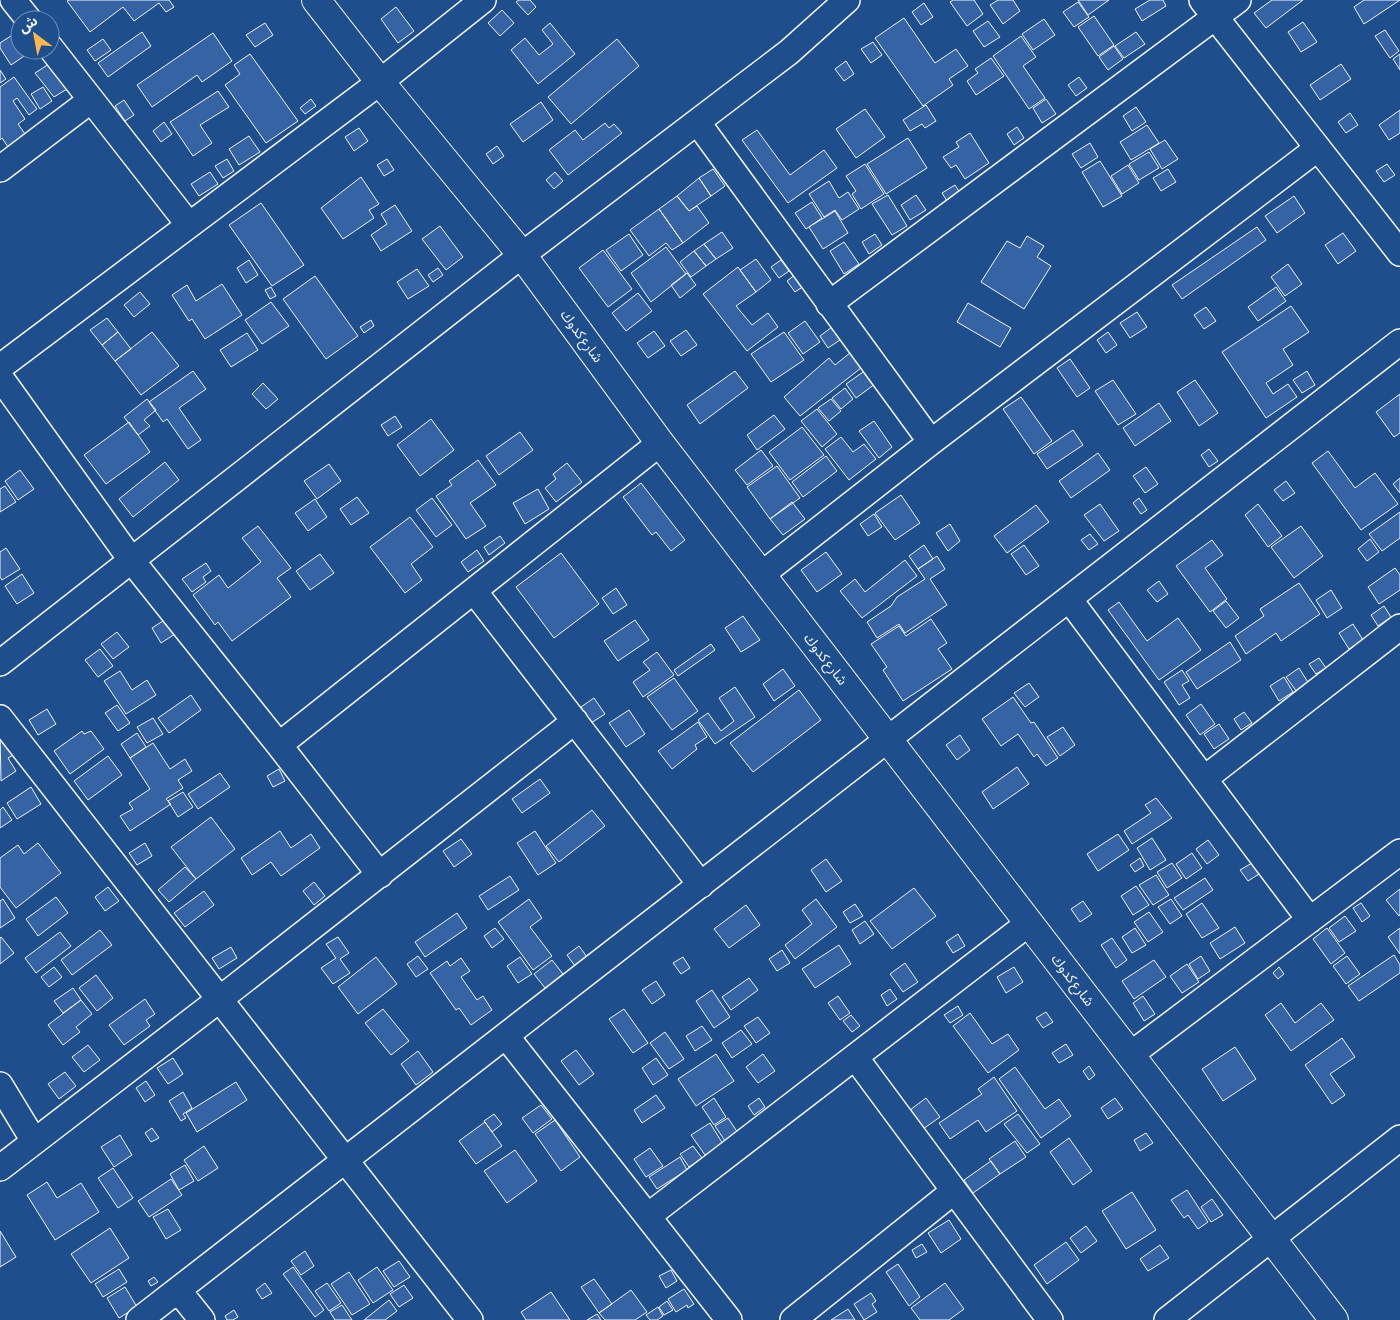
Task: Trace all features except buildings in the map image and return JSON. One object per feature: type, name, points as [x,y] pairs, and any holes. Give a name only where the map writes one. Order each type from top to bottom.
[{"type":"street","points":[[13,0],[21,10]]},
{"type":"street","name":"شارع كدوك","points":[[316,0],[380,82],[522,255],[660,443],[1334,1320]]},
{"type":"street","points":[[0,367],[380,82],[482,0]]},
{"type":"street","points":[[0,663],[522,255],[789,52],[847,0]]},
{"type":"street","points":[[829,304],[1209,9],[1238,0]]},
{"type":"street","points":[[1209,9],[1400,253]]},
{"type":"street","points":[[60,60],[189,225]]},
{"type":"street","points":[[0,169],[91,100]]},
{"type":"street","points":[[698,123],[932,442]]},
{"type":"street","points":[[761,575],[932,442],[1318,148]]},
{"type":"street","points":[[140,1320],[1400,342]]},
{"type":"street","points":[[0,377],[132,561],[380,875]]},
{"type":"street","points":[[279,745],[660,443]]},
{"type":"street","points":[[474,591],[701,885]]},
{"type":"street","points":[[1069,599],[1310,920]]},
{"type":"street","points":[[1204,779],[1400,626]]},
{"type":"street","points":[[0,718],[470,1320]]},
{"type":"street","points":[[0,1168],[380,875],[575,721]]},
{"type":"street","points":[[1130,1055],[1400,852]]},
{"type":"street","points":[[648,1216],[1029,923]]},
{"type":"street","points":[[506,1036],[729,1320]]},
{"type":"street","points":[[855,1056],[1050,1320]]},
{"type":"street","points":[[0,1086],[34,1141]]},
{"type":"street","points":[[1167,1320],[1400,1138]]},
{"type":"street","points":[[793,1320],[954,1190]]},
{"type":"street","points":[[178,1290],[202,1320]]}]
